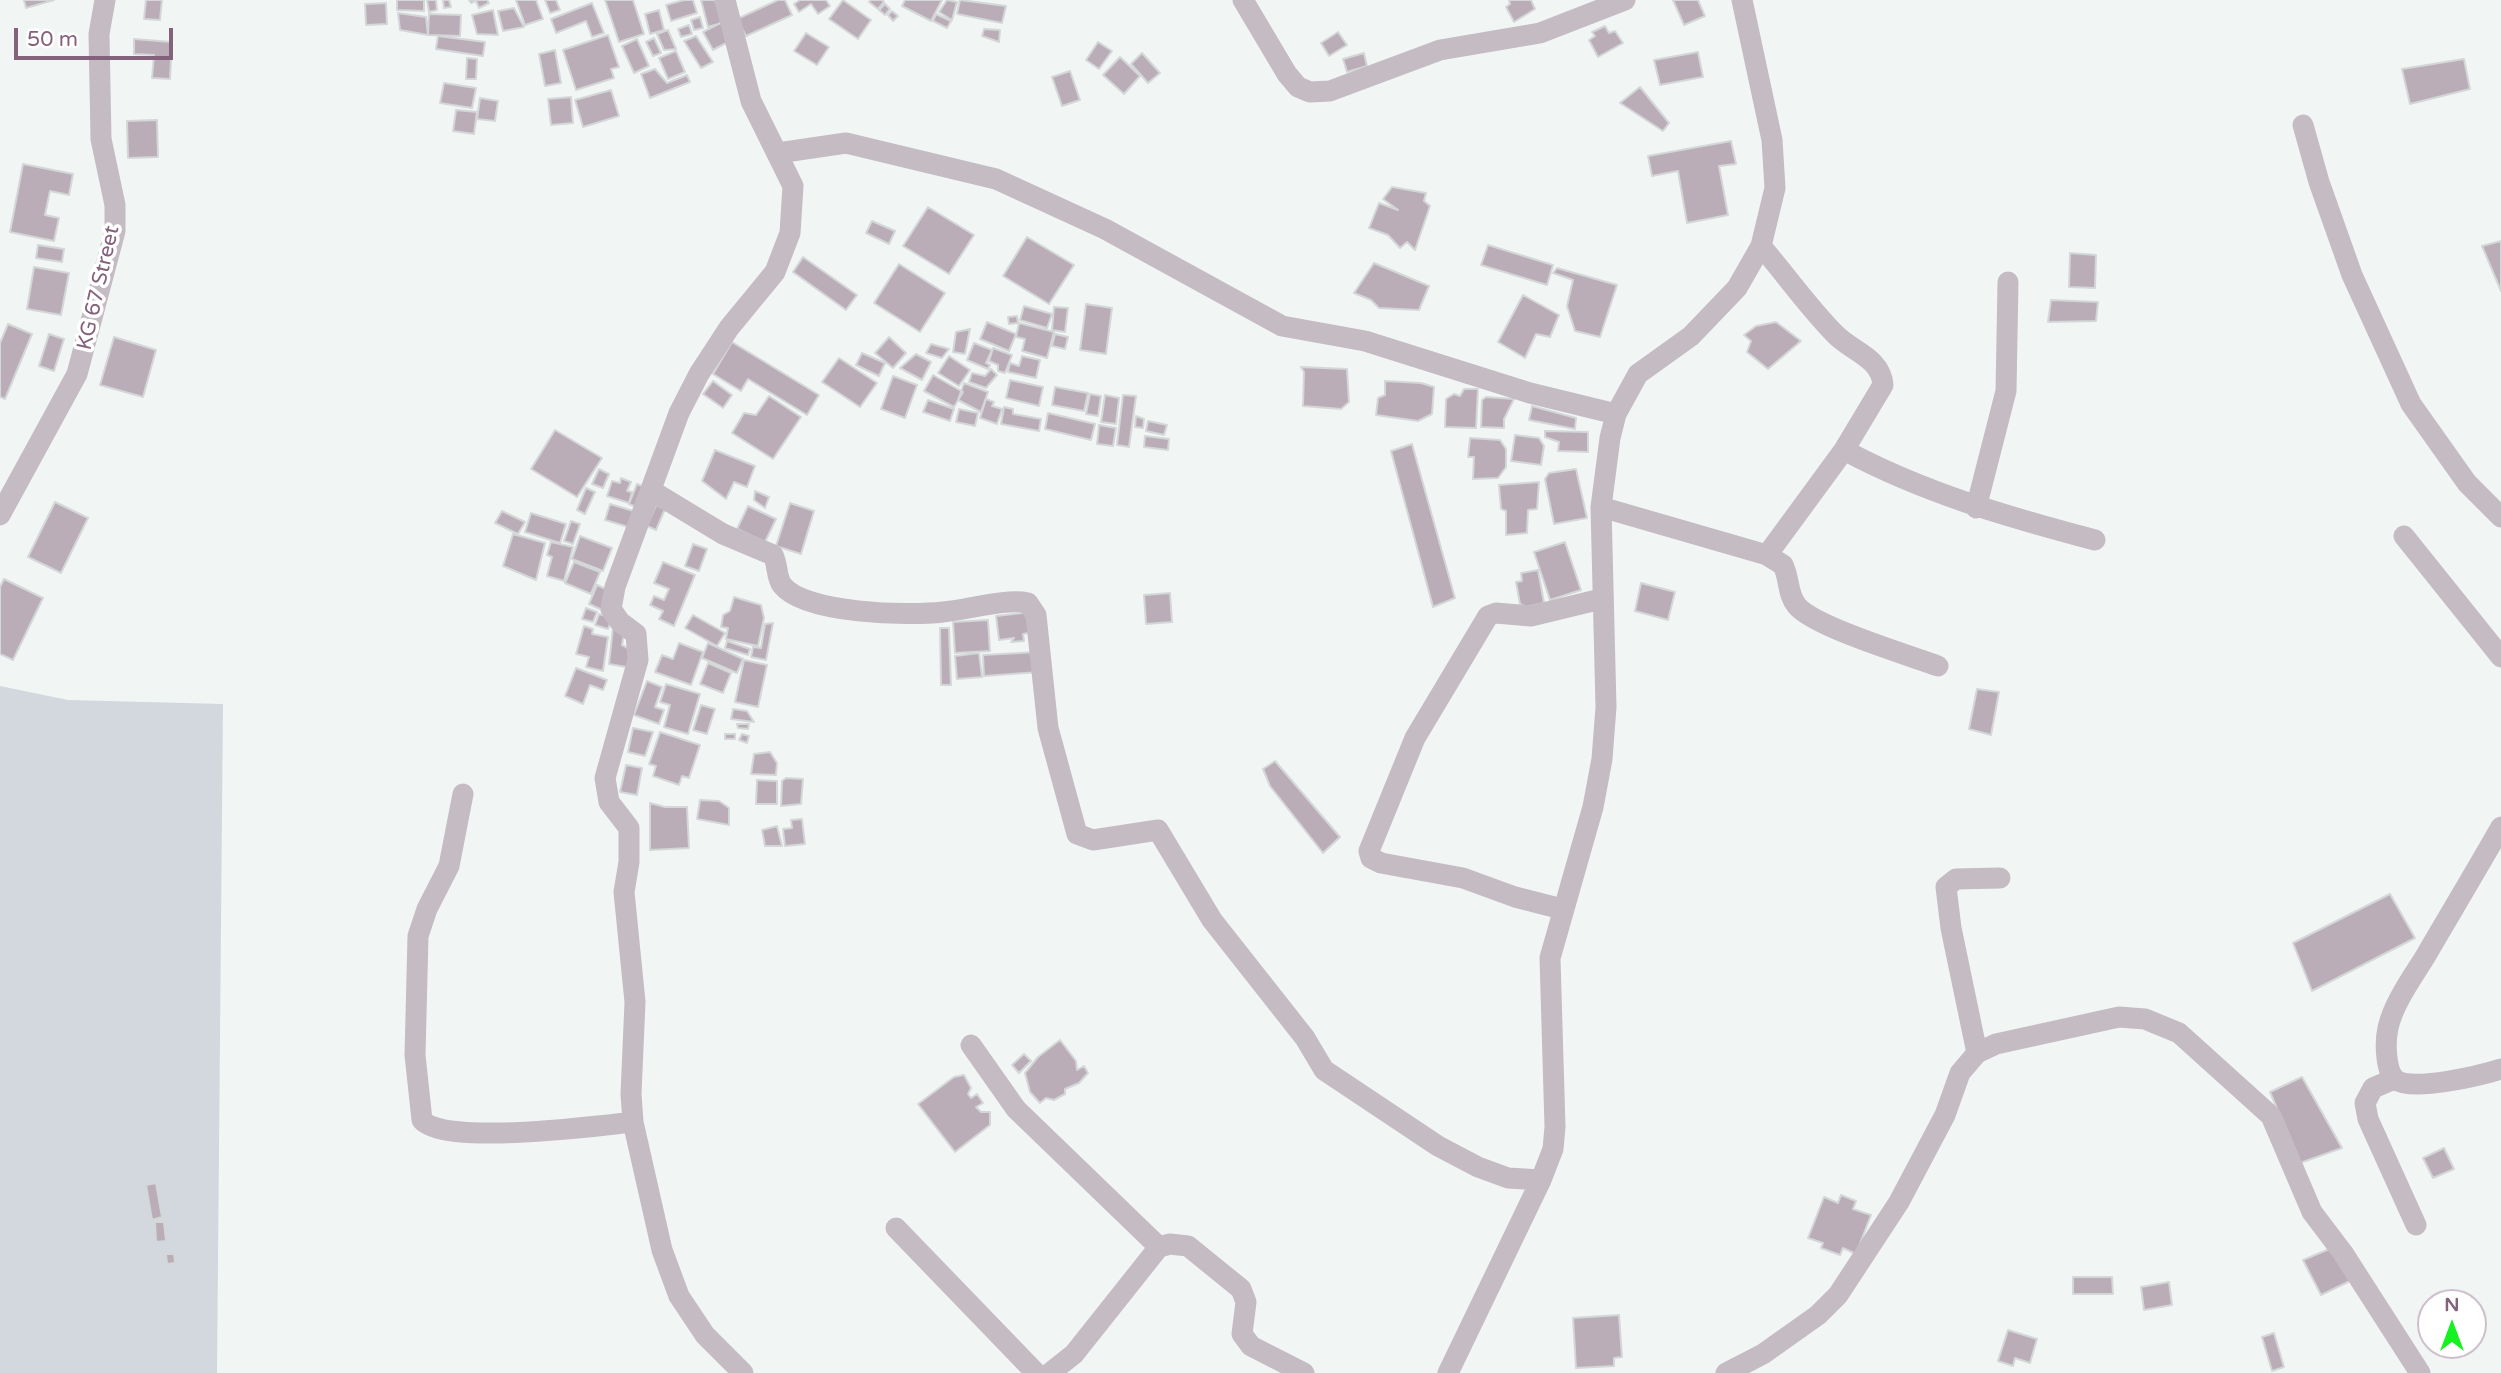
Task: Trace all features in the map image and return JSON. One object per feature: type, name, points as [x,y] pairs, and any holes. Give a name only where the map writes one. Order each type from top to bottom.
[{"type":"street","name":"KG 67 Street","points":[[0,515],[77,374],[115,231],[115,205],[100,139],[99,34],[105,0]]},
{"type":"street","points":[[724,0],[751,101],[793,186],[790,233],[775,272],[729,328],[699,374],[680,413],[619,576],[611,609],[620,622],[636,634],[638,660],[605,778],[610,802],[629,828],[629,862],[624,892],[635,1002],[631,1094],[633,1122],[662,1250],[680,1296],[705,1335],[743,1373]]},
{"type":"street","points":[[1244,0],[1287,74],[1298,87],[1310,92],[1330,91],[1440,50],[1540,33],[1625,0]]},
{"type":"street","points":[[1448,1373],[1541,1180],[1553,1149],[1555,1128],[1549,975],[1562,909],[1588,829],[1602,759],[1606,707],[1601,599],[1601,508],[1610,438],[1616,414],[1638,374],[1691,336],[1737,288],[1761,246],[1775,188],[1772,140],[1742,0]]},
{"type":"street","points":[[2303,125],[2319,182],[2352,275],[2411,404],[2467,483],[2501,517]]},
{"type":"street","points":[[778,153],[846,142],[996,179],[1105,229],[1282,326],[1365,341],[1530,393],[1616,414]]},
{"type":"street","points":[[1761,246],[1837,336],[1876,364],[1882,373],[1882,384],[1844,450],[1767,555]]},
{"type":"street","points":[[1976,508],[2006,391],[2008,282]]},
{"type":"street","points":[[1844,450],[1890,475],[1976,508],[2095,540]]},
{"type":"street","points":[[652,491],[723,534],[773,555],[783,587],[800,597],[832,607],[879,614],[941,612],[1028,603],[1036,615],[1048,728],[1077,834],[1093,840],[1158,830],[1212,919],[1294,1023],[1324,1070],[1438,1146],[1478,1167],[1508,1178],[1541,1180]]},
{"type":"street","points":[[1601,508],[1767,555],[1783,565],[1791,598],[1800,609],[1844,632],[1938,666]]},
{"type":"street","points":[[2404,536],[2501,657]]},
{"type":"street","points":[[1562,909],[1515,897],[1463,878],[1381,863],[1371,858],[1369,851],[1415,738],[1488,616],[1496,613],[1531,616],[1601,599]]},
{"type":"street","points":[[463,794],[449,866],[427,909],[418,936],[415,1055],[422,1120],[432,1127],[495,1133],[548,1133],[633,1122]]},
{"type":"street","points":[[2394,1079],[2388,1055],[2388,1028],[2403,994],[2501,827]]},
{"type":"street","points":[[1977,1053],[1951,928],[1946,887],[1956,879],[2000,878]]},
{"type":"street","points":[[1726,1373],[1774,1347],[1818,1315],[1838,1295],[1899,1202],[1945,1115],[1960,1073],[1977,1053],[1996,1044],[2119,1017],[2145,1019],[2179,1033],[2271,1116],[2312,1213],[2343,1253],[2420,1373]]},
{"type":"street","points":[[971,1045],[1016,1108],[1159,1247]]},
{"type":"street","points":[[2416,1225],[2368,1119],[2365,1103],[2373,1088],[2394,1079],[2415,1084],[2480,1076],[2501,1069]]},
{"type":"street","points":[[896,1228],[1036,1373]]},
{"type":"street","points":[[1050,1373],[1074,1354],[1159,1247],[1170,1244],[1188,1246],[1241,1289],[1246,1302],[1242,1334],[1251,1346],[1304,1373]]},
{"type":"shaded area","points":[[0,686],[68,700],[223,704],[217,1373],[0,1373]]},
{"type":"building","points":[[24,0],[54,0],[26,8]]},
{"type":"building","points":[[146,0],[162,0],[160,20],[144,19]]},
{"type":"building","points":[[397,0],[424,0],[424,11],[397,10]]},
{"type":"building","points":[[427,0],[436,0],[437,10],[429,12]]},
{"type":"building","points":[[443,0],[449,0],[451,7],[444,8]]},
{"type":"building","points":[[469,0],[487,0],[489,3],[479,8],[476,1],[471,3]]},
{"type":"building","points":[[516,0],[536,0],[543,19],[525,25]]},
{"type":"building","points":[[545,0],[556,0],[560,10],[550,13]]},
{"type":"building","points":[[605,0],[633,0],[644,34],[619,42]]},
{"type":"building","points":[[693,0],[697,13],[671,21],[666,5]]},
{"type":"building","points":[[701,0],[715,0],[722,23],[708,27]]},
{"type":"building","points":[[778,0],[785,0],[792,15],[746,36],[737,19]]},
{"type":"building","points":[[800,0],[826,0],[830,6],[818,14],[811,4],[799,12],[794,4]]},
{"type":"building","points":[[843,0],[871,20],[858,39],[829,19]]},
{"type":"building","points":[[905,0],[942,0],[931,21],[902,6]]},
{"type":"building","points":[[947,0],[957,2],[952,20],[939,12]]},
{"type":"building","points":[[960,0],[1006,6],[1002,23],[957,14]]},
{"type":"building","points":[[1509,0],[1531,0],[1535,9],[1514,22],[1506,7],[1510,4]]},
{"type":"building","points":[[1673,0],[1698,0],[1705,16],[1684,25]]},
{"type":"building","points":[[869,2],[884,2],[878,9]]},
{"type":"building","points":[[386,3],[387,24],[366,25],[365,4]]},
{"type":"building","points":[[592,3],[604,33],[592,37],[586,21],[556,33],[551,19]]},
{"type":"building","points":[[885,4],[890,9],[885,15],[879,10]]},
{"type":"building","points":[[514,8],[524,27],[503,31],[498,11]]},
{"type":"building","points":[[493,10],[498,35],[477,34],[472,15]]},
{"type":"building","points":[[659,10],[664,30],[650,34],[645,14]]},
{"type":"building","points":[[892,11],[898,16],[893,21],[888,15]]},
{"type":"building","points":[[398,13],[426,17],[428,35],[400,30]]},
{"type":"building","points":[[429,14],[461,15],[460,36],[428,35]]},
{"type":"building","points":[[936,14],[951,21],[947,28],[933,21]]},
{"type":"building","points":[[700,17],[703,28],[694,30],[691,20]]},
{"type":"building","points":[[724,21],[734,39],[713,50],[703,32]]},
{"type":"building","points":[[689,25],[692,34],[681,37],[678,29]]},
{"type":"building","points":[[1605,26],[1609,33],[1615,31],[1623,43],[1598,57],[1589,40],[1595,36],[1592,32]]},
{"type":"building","points":[[984,29],[1000,30],[999,42],[982,36]]},
{"type":"building","points":[[668,30],[676,49],[664,50],[657,34]]},
{"type":"building","points":[[1338,32],[1347,45],[1329,56],[1321,43]]},
{"type":"building","points":[[806,33],[829,47],[817,65],[794,51]]},
{"type":"building","points":[[608,35],[619,67],[611,69],[614,78],[576,90],[563,50]]},
{"type":"building","points":[[438,36],[485,42],[483,56],[436,49]]},
{"type":"building","points":[[696,36],[713,62],[701,68],[684,41]]},
{"type":"building","points":[[654,38],[661,53],[653,56],[646,42]]},
{"type":"building","points":[[134,39],[172,42],[170,79],[152,78],[154,55],[134,54]]},
{"type":"building","points":[[637,39],[649,66],[634,73],[622,46]]},
{"type":"building","points":[[1098,42],[1112,51],[1099,69],[1086,60]]},
{"type":"building","points":[[555,50],[561,83],[545,86],[539,54]]},
{"type":"building","points":[[676,51],[685,72],[668,79],[659,58]]},
{"type":"building","points":[[1698,52],[1703,77],[1660,85],[1654,60]]},
{"type":"building","points":[[1142,53],[1160,73],[1148,83],[1131,64]]},
{"type":"building","points":[[1364,53],[1367,66],[1347,72],[1343,59]]},
{"type":"building","points":[[1120,57],[1140,76],[1124,94],[1103,75]]},
{"type":"building","points":[[467,58],[477,59],[476,79],[466,79]]},
{"type":"building","points":[[2464,59],[2470,89],[2410,104],[2402,69]]},
{"type":"building","points":[[655,69],[667,83],[687,75],[690,82],[650,98],[641,74]]},
{"type":"building","points":[[1070,71],[1080,100],[1062,106],[1052,77]]},
{"type":"building","points":[[444,83],[476,88],[472,108],[440,103]]},
{"type":"building","points":[[1640,87],[1669,123],[1663,131],[1620,103]]},
{"type":"building","points":[[611,90],[619,116],[583,127],[575,100]]},
{"type":"building","points":[[571,97],[573,123],[551,125],[548,99]]},
{"type":"building","points":[[480,98],[498,101],[495,121],[477,119]]},
{"type":"building","points":[[456,110],[477,112],[474,134],[453,131]]},
{"type":"building","points":[[157,120],[158,157],[128,158],[127,121]]},
{"type":"building","points":[[1731,141],[1736,164],[1719,166],[1728,215],[1687,223],[1678,171],[1652,176],[1648,156]]},
{"type":"building","points":[[23,164],[73,174],[69,195],[50,191],[45,215],[59,218],[54,241],[10,232]]},
{"type":"building","points":[[1392,187],[1426,193],[1424,201],[1430,206],[1415,250],[1407,242],[1400,248],[1388,235],[1369,228],[1379,203],[1398,210],[1383,199]]},
{"type":"building","points":[[928,207],[974,235],[949,274],[903,246]]},
{"type":"building","points":[[872,221],[895,231],[889,244],[866,233]]},
{"type":"building","points":[[1027,237],[1074,265],[1049,304],[1003,276]]},
{"type":"building","points":[[2501,241],[2501,291],[2482,246]]},
{"type":"building","points":[[38,245],[64,249],[62,262],[36,258]]},
{"type":"building","points":[[1488,245],[1553,265],[1547,285],[1481,265]]},
{"type":"building","points":[[2070,253],[2096,255],[2095,288],[2069,287]]},
{"type":"building","points":[[803,257],[857,295],[846,310],[793,272]]},
{"type":"building","points":[[1374,263],[1429,286],[1419,310],[1379,308],[1371,300],[1354,293]]},
{"type":"building","points":[[899,264],[945,293],[920,332],[874,303]]},
{"type":"building","points":[[34,267],[69,273],[61,315],[27,309]]},
{"type":"building","points":[[1557,268],[1617,285],[1600,337],[1575,331],[1567,306],[1573,280],[1553,273]]},
{"type":"building","points":[[1523,295],[1559,315],[1550,337],[1536,334],[1525,358],[1498,342]]},
{"type":"building","points":[[2051,300],[2098,302],[2096,321],[2048,322]]},
{"type":"building","points":[[1086,304],[1112,308],[1106,354],[1080,350]]},
{"type":"building","points":[[1024,306],[1052,314],[1047,328],[1020,320]]},
{"type":"building","points":[[1054,307],[1068,308],[1065,332],[1052,330]]},
{"type":"building","points":[[1017,316],[1018,323],[1009,324],[1008,317]]},
{"type":"building","points":[[987,322],[1016,334],[1009,351],[980,339]]},
{"type":"building","points":[[1776,322],[1801,341],[1768,369],[1747,352],[1751,341],[1744,335],[1756,326]]},
{"type":"building","points":[[1019,323],[1054,332],[1047,358],[1022,351],[1025,339],[1016,337]]},
{"type":"building","points":[[8,324],[32,334],[5,399],[0,397],[0,343]]},
{"type":"building","points":[[970,329],[965,354],[953,352],[956,332]]},
{"type":"building","points":[[49,334],[64,339],[54,371],[39,366]]},
{"type":"building","points":[[1055,334],[1068,337],[1065,349],[1052,346]]},
{"type":"building","points":[[114,337],[156,350],[143,397],[100,385]]},
{"type":"building","points":[[889,337],[906,353],[893,368],[875,353]]},
{"type":"building","points":[[732,342],[819,395],[807,415],[748,379],[741,391],[713,374]]},
{"type":"building","points":[[974,343],[992,350],[986,363],[990,365],[988,369],[967,360]]},
{"type":"building","points":[[931,344],[949,349],[942,358],[926,353]]},
{"type":"building","points":[[993,348],[1012,355],[1005,373],[998,371],[998,365],[989,361]]},
{"type":"building","points":[[862,353],[885,363],[879,376],[856,365]]},
{"type":"building","points":[[916,354],[931,362],[922,380],[900,368]]},
{"type":"building","points":[[949,356],[970,370],[959,386],[938,373]]},
{"type":"building","points":[[1022,356],[1040,360],[1036,378],[1008,372],[1010,363],[1019,366]]},
{"type":"building","points":[[839,358],[877,383],[860,407],[822,382]]},
{"type":"building","points":[[1301,367],[1347,369],[1349,402],[1341,409],[1303,406],[1304,372]]},
{"type":"building","points":[[991,369],[997,375],[986,388],[969,382],[972,373],[985,376]]},
{"type":"building","points":[[933,375],[963,392],[954,407],[924,391]]},
{"type":"building","points":[[893,376],[917,385],[905,418],[881,409]]},
{"type":"building","points":[[1010,380],[1043,387],[1039,406],[1006,398]]},
{"type":"building","points":[[713,381],[732,395],[723,408],[703,394]]},
{"type":"building","points":[[1385,381],[1421,383],[1434,387],[1432,414],[1418,421],[1376,415],[1378,398],[1385,395]]},
{"type":"building","points":[[964,383],[988,392],[981,412],[958,400]]},
{"type":"building","points":[[1055,387],[1088,393],[1084,411],[1052,405]]},
{"type":"building","points":[[1464,389],[1478,389],[1476,428],[1445,427],[1446,399],[1454,394],[1460,396]]},
{"type":"building","points":[[1090,394],[1101,396],[1098,416],[1086,414]]},
{"type":"building","points":[[1105,395],[1119,398],[1116,424],[1101,422]]},
{"type":"building","points":[[1123,395],[1136,396],[1129,447],[1117,445]]},
{"type":"building","points":[[769,396],[801,417],[773,459],[732,433],[744,413],[756,415]]},
{"type":"building","points":[[1486,397],[1514,399],[1504,419],[1504,428],[1481,427],[1482,400]]},
{"type":"building","points":[[986,399],[994,402],[992,406],[1002,409],[997,424],[980,418]]},
{"type":"building","points":[[928,400],[954,409],[950,421],[923,412]]},
{"type":"building","points":[[1532,406],[1576,418],[1575,429],[1529,420]]},
{"type":"building","points":[[1004,407],[1013,409],[1013,414],[1041,419],[1039,431],[1001,424]]},
{"type":"building","points":[[959,409],[978,413],[975,426],[956,422]]},
{"type":"building","points":[[1048,413],[1095,424],[1091,440],[1045,429]]},
{"type":"building","points":[[1136,416],[1144,419],[1143,428],[1135,427]]},
{"type":"building","points":[[1148,421],[1167,425],[1164,435],[1146,431]]},
{"type":"building","points":[[1099,425],[1116,428],[1113,446],[1097,444]]},
{"type":"building","points":[[555,430],[602,458],[577,497],[531,469]]},
{"type":"building","points":[[1545,431],[1588,432],[1588,452],[1558,451],[1559,442],[1545,437]]},
{"type":"building","points":[[1515,435],[1539,438],[1544,446],[1541,465],[1511,461]]},
{"type":"building","points":[[1145,436],[1169,439],[1168,450],[1144,447]]},
{"type":"building","points":[[1470,438],[1500,440],[1506,449],[1506,467],[1498,478],[1473,479],[1474,457],[1468,457]]},
{"type":"building","points":[[1412,444],[1455,598],[1433,607],[1391,451]]},
{"type":"building","points":[[715,450],[755,466],[747,487],[734,482],[726,499],[702,481]]},
{"type":"building","points":[[599,469],[609,474],[603,488],[592,484]]},
{"type":"building","points":[[1576,469],[1587,518],[1554,524],[1545,479],[1549,473]]},
{"type":"building","points":[[621,478],[631,482],[627,491],[632,492],[629,503],[607,496],[612,481],[620,483]]},
{"type":"building","points":[[1539,482],[1537,509],[1528,510],[1527,533],[1506,535],[1506,511],[1501,509],[1499,485]]},
{"type":"building","points":[[637,484],[649,489],[641,509],[629,504]]},
{"type":"building","points":[[586,488],[595,492],[585,514],[577,510]]},
{"type":"building","points":[[755,491],[769,497],[765,508],[754,500]]},
{"type":"building","points":[[55,502],[88,518],[61,573],[28,557]]},
{"type":"building","points":[[790,503],[814,511],[801,554],[776,546]]},
{"type":"building","points":[[610,504],[637,512],[632,528],[605,520]]},
{"type":"building","points":[[656,505],[665,509],[656,530],[647,526]]},
{"type":"building","points":[[748,506],[776,519],[765,542],[737,529]]},
{"type":"building","points":[[502,511],[525,522],[518,534],[495,523]]},
{"type":"building","points":[[531,513],[566,524],[560,543],[525,532]]},
{"type":"building","points":[[571,521],[580,524],[573,544],[564,541]]},
{"type":"building","points":[[513,534],[545,543],[536,580],[503,566]]},
{"type":"building","points":[[580,536],[612,548],[603,571],[572,559]]},
{"type":"building","points":[[551,542],[573,547],[564,581],[547,576],[552,557],[547,555]]},
{"type":"building","points":[[1565,542],[1581,590],[1550,600],[1534,552]]},
{"type":"building","points":[[693,544],[707,549],[699,571],[685,566]]},
{"type":"building","points":[[574,562],[600,572],[591,594],[565,583]]},
{"type":"building","points":[[663,562],[695,575],[674,626],[659,619],[663,611],[650,605],[654,596],[664,600],[669,589],[654,583]]},
{"type":"building","points":[[1538,570],[1544,603],[1526,607],[1520,604],[1516,582],[1522,581],[1521,573]]},
{"type":"building","points":[[4,579],[43,598],[13,660],[0,654],[0,587]]},
{"type":"building","points":[[1641,583],[1675,592],[1668,620],[1635,611]]},
{"type":"building","points":[[597,585],[619,595],[611,614],[589,604]]},
{"type":"building","points":[[1170,593],[1172,622],[1146,624],[1144,595]]},
{"type":"building","points":[[734,597],[761,605],[764,618],[758,646],[726,639],[728,628],[721,627],[723,615],[730,611]]},
{"type":"building","points":[[586,608],[597,612],[593,622],[582,619]]},
{"type":"building","points":[[1031,612],[1034,632],[1023,634],[1024,641],[1011,642],[1014,638],[999,640],[996,616]]},
{"type":"building","points":[[599,614],[612,618],[608,629],[595,625]]},
{"type":"building","points":[[693,615],[725,633],[717,646],[685,628]]},
{"type":"building","points":[[988,620],[990,651],[955,653],[953,622]]},
{"type":"building","points":[[773,623],[766,660],[751,657],[753,647],[761,648],[765,624]]},
{"type":"building","points":[[584,626],[593,629],[592,634],[608,637],[603,671],[586,667],[589,657],[576,654]]},
{"type":"building","points":[[613,627],[625,629],[622,645],[635,652],[632,668],[609,664]]},
{"type":"building","points":[[940,628],[949,628],[951,685],[941,685]]},
{"type":"building","points":[[727,641],[750,649],[748,655],[725,648]]},
{"type":"building","points":[[679,643],[703,652],[691,685],[655,672],[662,655],[673,659]]},
{"type":"building","points":[[708,643],[743,659],[737,673],[702,658]]},
{"type":"building","points":[[1037,652],[1039,672],[984,676],[983,655]]},
{"type":"building","points":[[979,653],[982,677],[957,679],[955,656]]},
{"type":"building","points":[[744,660],[767,665],[758,707],[735,702]]},
{"type":"building","points":[[708,663],[731,673],[723,693],[700,684]]},
{"type":"building","points":[[576,668],[607,680],[603,690],[590,685],[583,704],[565,696]]},
{"type":"building","points":[[647,681],[662,687],[655,707],[664,710],[659,724],[634,715]]},
{"type":"building","points":[[666,684],[700,694],[688,734],[664,727],[670,705],[660,702]]},
{"type":"building","points":[[1977,689],[1999,692],[1991,735],[1969,729]]},
{"type":"building","points":[[701,705],[715,709],[707,734],[693,730]]},
{"type":"building","points":[[733,709],[747,711],[754,722],[731,719]]},
{"type":"building","points":[[737,724],[749,724],[748,729],[738,728]]},
{"type":"building","points":[[633,728],[653,732],[645,756],[628,752]]},
{"type":"building","points":[[660,732],[700,745],[689,778],[682,776],[679,785],[653,776],[656,766],[649,764]]},
{"type":"building","points":[[725,734],[735,734],[735,739],[725,739]]},
{"type":"building","points":[[742,734],[749,736],[747,743],[739,740]]},
{"type":"building","points":[[770,752],[777,763],[776,775],[751,774],[754,754]]},
{"type":"building","points":[[1275,761],[1340,837],[1323,853],[1270,786],[1263,769]]},
{"type":"building","points":[[626,765],[642,768],[637,795],[620,792]]},
{"type":"building","points":[[786,778],[803,779],[801,804],[781,806],[782,781]]},
{"type":"building","points":[[757,780],[777,781],[777,804],[756,804]]},
{"type":"building","points":[[700,800],[719,801],[729,808],[729,825],[697,819]]},
{"type":"building","points":[[650,803],[665,807],[687,807],[689,848],[650,850]]},
{"type":"building","points":[[802,819],[805,844],[785,846],[783,829],[792,828],[791,820]]},
{"type":"building","points":[[777,826],[782,846],[765,846],[762,830]]},
{"type":"building","points":[[2390,894],[2415,938],[2312,991],[2293,943]]},
{"type":"building","points":[[1060,1040],[1076,1061],[1077,1070],[1084,1066],[1088,1073],[1079,1083],[1065,1089],[1065,1094],[1054,1100],[1046,1098],[1040,1103],[1030,1092],[1025,1073],[1038,1057]]},
{"type":"building","points":[[1024,1054],[1031,1061],[1019,1073],[1012,1065]]},
{"type":"building","points":[[964,1075],[971,1088],[968,1094],[971,1098],[977,1094],[983,1103],[976,1107],[981,1112],[990,1112],[990,1125],[955,1152],[918,1104],[954,1077]]},
{"type":"building","points":[[2302,1077],[2342,1148],[2300,1163],[2270,1092]]},
{"type":"building","points":[[2444,1148],[2454,1169],[2433,1178],[2423,1158]]},
{"type":"building","points":[[156,1183],[162,1217],[152,1220],[146,1185]]},
{"type":"building","points":[[1841,1195],[1856,1201],[1853,1209],[1871,1215],[1856,1254],[1843,1248],[1840,1255],[1821,1248],[1823,1243],[1808,1238],[1824,1197],[1838,1203]]},
{"type":"building","points":[[155,1222],[164,1222],[166,1241],[156,1242]]},
{"type":"building","points":[[2334,1247],[2350,1281],[2321,1295],[2303,1260]]},
{"type":"building","points":[[166,1254],[174,1254],[175,1263],[167,1264]]},
{"type":"building","points":[[2073,1277],[2112,1277],[2113,1294],[2073,1294]]},
{"type":"building","points":[[2169,1282],[2172,1305],[2144,1310],[2141,1287]]},
{"type":"building","points":[[1619,1315],[1622,1357],[1614,1358],[1614,1366],[1576,1368],[1573,1318]]},
{"type":"building","points":[[2008,1330],[2037,1339],[2030,1363],[2015,1358],[2013,1366],[1998,1361]]},
{"type":"building","points":[[2274,1333],[2284,1367],[2272,1371],[2262,1337]]}]
